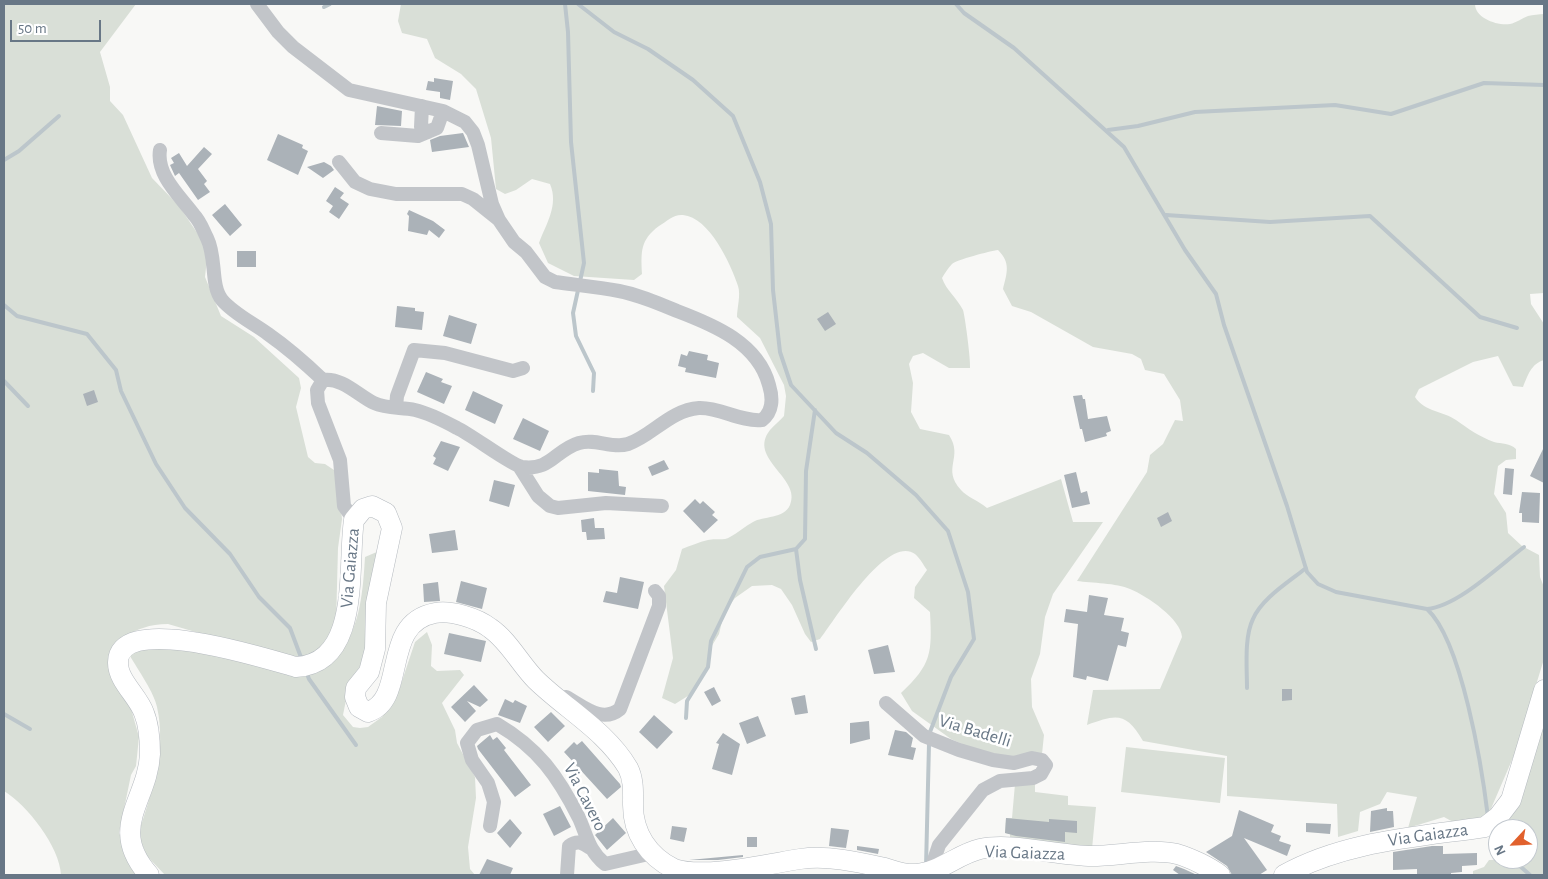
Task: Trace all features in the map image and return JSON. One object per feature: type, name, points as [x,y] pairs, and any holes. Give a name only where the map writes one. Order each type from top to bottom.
[{"type":"main road","name":"Via Gaiazza","points":[[149,875],[141,866],[133,849],[130,830],[131,813],[150,755],[144,712],[120,672],[118,662],[126,646],[138,640],[190,640],[296,667],[308,666],[334,647],[343,631],[347,610],[354,520],[363,509],[372,506],[386,513],[392,528],[376,603],[375,649],[369,672],[356,688],[354,696],[359,707],[368,712],[377,709],[390,683],[403,636],[416,622],[435,613],[452,614],[480,621],[489,626],[550,692],[597,730],[619,755],[633,780],[634,823],[643,842],[653,853],[674,869],[690,873],[744,870],[801,859],[828,858],[886,868],[906,874],[925,873],[980,849],[1013,849],[1090,856],[1173,854],[1194,861],[1220,875]]},
{"type":"main road","name":"Via Gaiazza","points":[[1294,873],[1369,844],[1486,827],[1492,823],[1512,800],[1544,690]]},
{"type":"street","points":[[257,4],[278,32],[293,47],[349,90],[458,116],[473,132],[484,165],[492,204],[499,220],[514,242],[526,252],[545,277],[554,282],[642,297],[724,330],[743,345],[767,376],[772,402],[766,416],[762,420],[746,419],[699,408],[673,417],[628,444],[616,446],[580,443],[539,468],[519,466]]},
{"type":"street","points":[[422,106],[421,127],[428,132]]},
{"type":"street","points":[[381,133],[418,136],[437,128],[443,111]]},
{"type":"street","points":[[160,150],[160,166],[164,174],[196,217],[209,240],[214,259],[214,281],[221,299],[238,314],[291,351],[323,380],[336,382],[376,404],[418,411],[458,428],[519,466],[538,496],[550,506],[558,508],[606,503],[662,506]]},
{"type":"street","points":[[339,162],[355,182],[370,189],[396,194],[462,194],[473,199],[499,220]]},
{"type":"street","points":[[396,407],[397,396],[414,350],[445,353],[513,371],[523,368]]},
{"type":"street","points":[[323,380],[317,390],[318,403],[340,460],[344,506],[354,520]]},
{"type":"street","name":"Via Gaiazza","points":[[550,692],[564,696],[598,714],[606,716],[620,709],[659,606],[659,596],[655,590]]},
{"type":"street","name":"Via Badelli","points":[[886,703],[924,736],[959,750],[993,760],[1014,763],[1032,758],[1042,760],[1046,764],[1041,774],[1033,778],[1000,780],[983,790],[939,845],[934,860],[925,873]]},
{"type":"street","name":"Via Cavero","points":[[490,826],[494,802],[488,782],[472,760],[467,742],[477,730],[497,724],[519,737],[546,763],[564,790],[595,856],[605,864],[653,853]]},
{"type":"street","points":[[567,875],[569,846],[575,842],[583,842],[590,848]]},
{"type":"shaded area","points":[[4,4],[136,4],[100,52],[110,87],[110,101],[123,115],[152,178],[179,206],[202,240],[207,259],[205,277],[221,316],[254,337],[299,378],[301,388],[296,407],[308,457],[315,463],[325,464],[334,470],[338,479],[342,519],[338,548],[336,624],[320,651],[292,660],[168,624],[144,628],[122,638],[130,705],[139,737],[136,766],[131,775],[119,833],[139,875],[61,875],[55,852],[41,828],[13,797],[4,791]]},
{"type":"shaded area","points":[[401,4],[1475,4],[1476,9],[1483,17],[1499,24],[1512,23],[1528,16],[1544,14],[1544,293],[1530,294],[1531,304],[1544,324],[1544,360],[1533,367],[1523,387],[1513,386],[1498,356],[1473,362],[1419,389],[1415,397],[1424,406],[1451,417],[1484,438],[1509,445],[1516,449],[1516,459],[1506,460],[1498,466],[1494,494],[1506,513],[1508,533],[1522,546],[1539,555],[1540,577],[1544,587],[1544,659],[1515,753],[1490,811],[1480,821],[1455,823],[1444,817],[1408,828],[1417,797],[1387,792],[1380,804],[1360,812],[1358,831],[1338,837],[1337,804],[1227,796],[1227,756],[1143,741],[1126,720],[1120,718],[1106,719],[1087,725],[1093,690],[1160,689],[1182,637],[1176,623],[1170,616],[1137,592],[1118,585],[1077,581],[1147,472],[1150,455],[1163,444],[1175,420],[1183,421],[1180,400],[1164,374],[1145,370],[1141,359],[1132,354],[1093,347],[1031,312],[1012,306],[1003,289],[1007,273],[1005,259],[998,250],[955,262],[949,267],[942,278],[963,310],[970,368],[949,368],[923,353],[913,356],[909,364],[913,383],[911,412],[920,429],[949,435],[954,450],[952,469],[955,482],[961,490],[987,508],[1061,479],[1073,522],[1103,522],[1053,594],[1045,617],[1040,654],[1031,679],[1032,707],[1044,735],[1042,754],[1007,758],[984,754],[951,739],[912,711],[901,693],[919,674],[928,657],[931,638],[930,612],[914,598],[915,587],[927,570],[915,554],[903,551],[890,556],[877,567],[849,598],[820,639],[811,642],[805,634],[792,605],[781,589],[772,585],[752,586],[735,598],[724,613],[719,634],[710,649],[707,668],[691,694],[675,704],[662,698],[673,658],[664,586],[676,570],[682,549],[708,540],[728,538],[757,520],[783,513],[790,505],[792,495],[789,486],[769,459],[765,450],[765,440],[770,430],[784,416],[786,396],[784,385],[760,338],[737,317],[739,290],[724,254],[710,233],[693,218],[683,215],[677,216],[659,226],[648,236],[642,253],[642,274],[634,280],[574,276],[548,263],[539,243],[552,207],[553,199],[550,184],[532,179],[516,190],[505,194],[496,189],[491,138],[476,89],[461,74],[435,58],[427,39],[402,33],[398,21]]},
{"type":"shaded area","points":[[379,551],[365,655],[347,695],[343,715],[353,727],[360,728],[368,727],[382,717],[399,690],[415,642],[427,632],[432,645],[431,666],[437,671],[460,670],[464,675],[442,703],[455,730],[457,743],[475,777],[476,798],[468,847],[470,869],[475,875],[165,875],[147,856],[138,835],[156,772],[159,756],[160,723],[153,695],[130,656],[132,648],[194,645],[289,671],[314,674],[335,659],[347,642],[357,619],[360,606],[365,557]]},
{"type":"shaded area","points":[[1544,714],[1544,875],[1473,875],[1473,871],[1484,867],[1488,861],[1488,869],[1538,869],[1538,819],[1509,819]]},
{"type":"shaded area","points":[[1126,747],[1225,758],[1220,803],[1121,792]]},
{"type":"shaded area","points":[[1035,782],[1035,792],[1068,796],[1068,805],[1096,807],[1092,849],[1010,844],[1010,834],[1005,833],[1006,818],[1012,818],[1015,784]]},
{"type":"building","points":[[434,78],[453,81],[450,100],[440,98],[440,92],[426,90],[428,81],[434,82]]},
{"type":"building","points":[[377,106],[402,111],[401,126],[375,125]]},
{"type":"building","points":[[463,133],[469,147],[432,152],[430,140],[440,136]]},
{"type":"building","points":[[278,134],[303,145],[302,148],[308,151],[298,175],[267,160]]},
{"type":"building","points":[[204,147],[212,154],[198,169],[207,181],[204,184],[210,192],[198,200],[179,173],[175,176],[170,165],[174,163],[171,158],[179,153],[187,166]]},
{"type":"building","points":[[324,162],[334,170],[323,178],[307,167]]},
{"type":"building","points":[[335,187],[344,193],[340,198],[349,204],[339,219],[329,212],[333,206],[326,201]]},
{"type":"building","points":[[225,204],[242,225],[230,236],[212,215]]},
{"type":"building","points":[[409,210],[433,221],[445,230],[439,238],[429,230],[427,235],[408,231],[409,216],[407,214]]},
{"type":"building","points":[[237,251],[256,251],[256,267],[237,267]]},
{"type":"building","points":[[397,306],[415,308],[415,311],[424,312],[422,330],[395,327]]},
{"type":"building","points":[[828,312],[836,324],[825,331],[817,319]]},
{"type":"building","points":[[449,315],[477,324],[471,344],[443,336]]},
{"type":"building","points":[[689,351],[708,355],[707,360],[719,363],[716,378],[685,372],[686,368],[678,366],[681,354],[687,356]]},
{"type":"building","points":[[426,372],[443,379],[441,382],[452,386],[444,404],[417,392]]},
{"type":"building","points":[[94,390],[98,402],[87,406],[83,394]]},
{"type":"building","points":[[473,391],[503,405],[495,424],[465,410]]},
{"type":"building","points":[[1082,395],[1083,399],[1085,399],[1088,419],[1107,416],[1111,431],[1106,433],[1107,436],[1085,442],[1082,429],[1080,429],[1073,396]]},
{"type":"building","points":[[523,418],[549,431],[540,451],[513,439]]},
{"type":"building","points":[[441,441],[460,447],[448,471],[433,464],[436,458],[433,456]]},
{"type":"building","points":[[1544,447],[1544,483],[1530,476]]},
{"type":"building","points":[[664,460],[669,469],[652,476],[648,467]]},
{"type":"building","points":[[1505,468],[1514,469],[1512,495],[1503,494]]},
{"type":"building","points":[[599,469],[618,471],[619,486],[626,487],[625,495],[588,491],[588,472],[599,473]]},
{"type":"building","points":[[1076,472],[1081,493],[1087,491],[1090,504],[1072,508],[1064,475]]},
{"type":"building","points":[[494,480],[515,485],[509,507],[489,501]]},
{"type":"building","points":[[1522,492],[1540,493],[1539,523],[1522,522],[1522,513],[1519,513]]},
{"type":"building","points":[[695,499],[700,504],[703,501],[715,512],[712,515],[718,520],[704,533],[683,511]]},
{"type":"building","points":[[1168,512],[1172,521],[1161,527],[1157,518]]},
{"type":"building","points":[[594,518],[595,528],[604,528],[605,539],[587,540],[586,532],[582,532],[581,520]]},
{"type":"building","points":[[455,530],[458,550],[432,553],[429,534]]},
{"type":"building","points":[[620,577],[644,582],[638,609],[603,602],[606,591],[617,593]]},
{"type":"building","points":[[461,581],[487,588],[482,609],[456,602]]},
{"type":"building","points":[[438,582],[440,601],[424,602],[423,584]]},
{"type":"building","points":[[1089,595],[1108,598],[1104,615],[1124,618],[1121,631],[1129,633],[1126,647],[1118,645],[1108,681],[1087,676],[1086,680],[1073,677],[1078,624],[1064,622],[1066,609],[1087,612]]},
{"type":"building","points":[[449,633],[486,641],[481,662],[444,654]]},
{"type":"building","points":[[888,645],[895,672],[874,674],[868,650]]},
{"type":"building","points":[[474,685],[488,700],[480,707],[467,701],[476,711],[465,722],[451,707]]},
{"type":"building","points":[[714,687],[721,701],[712,706],[704,692]]},
{"type":"building","points":[[1282,689],[1292,689],[1292,700],[1282,701]]},
{"type":"building","points":[[805,695],[808,713],[795,715],[791,698]]},
{"type":"building","points":[[505,699],[513,703],[515,700],[527,706],[520,723],[498,715]]},
{"type":"building","points":[[551,712],[565,726],[548,742],[534,727]]},
{"type":"building","points":[[654,715],[673,732],[657,749],[639,732]]},
{"type":"building","points":[[758,716],[766,736],[747,744],[739,723]]},
{"type":"building","points":[[869,721],[870,739],[850,744],[850,723]]},
{"type":"building","points":[[895,730],[906,732],[913,738],[911,747],[916,748],[913,760],[888,755]]},
{"type":"building","points":[[723,733],[740,744],[732,775],[712,769],[719,744],[716,743]]},
{"type":"building","points":[[490,735],[493,740],[497,737],[506,748],[504,750],[531,785],[515,797],[478,749],[477,746]]},
{"type":"building","points":[[582,741],[620,784],[621,787],[607,799],[564,752],[574,742],[577,745]]},
{"type":"building","points":[[560,806],[571,827],[554,836],[543,814]]},
{"type":"building","points":[[1387,808],[1387,811],[1393,811],[1394,827],[1370,832],[1371,811]]},
{"type":"building","points":[[1239,810],[1274,825],[1271,832],[1281,836],[1279,841],[1291,845],[1287,856],[1244,838],[1267,870],[1259,875],[1232,875],[1227,866],[1206,852],[1232,836]]},
{"type":"building","points":[[613,818],[626,833],[607,850],[595,835]]},
{"type":"building","points":[[1006,818],[1049,822],[1049,819],[1077,821],[1077,833],[1065,832],[1065,842],[1016,836],[1005,833]]},
{"type":"building","points":[[510,819],[522,833],[510,848],[497,833]]},
{"type":"building","points":[[1306,823],[1331,824],[1330,834],[1306,832]]},
{"type":"building","points":[[672,826],[687,828],[684,842],[670,839]]},
{"type":"building","points":[[831,828],[849,830],[846,848],[829,846]]},
{"type":"building","points":[[747,837],[757,837],[757,847],[747,847]]},
{"type":"building","points":[[857,846],[879,849],[878,854],[857,850]]},
{"type":"building","points":[[1443,846],[1443,854],[1477,853],[1477,865],[1462,866],[1462,872],[1451,873],[1451,875],[1417,875],[1417,869],[1393,870],[1393,852]]},
{"type":"building","points":[[743,855],[743,857],[718,860],[689,860]]},
{"type":"building","points":[[487,859],[513,868],[510,875],[479,875]]},
{"type":"building","points":[[1176,866],[1197,875],[1180,875],[1173,870]]},
{"type":"waterway","points":[[324,7],[330,4]]},
{"type":"waterway","points":[[565,4],[568,32],[571,142],[584,263],[573,313],[576,336],[594,373],[593,391]]},
{"type":"waterway","points":[[578,4],[614,32],[648,49],[693,80],[733,116],[760,182],[771,224],[773,290],[780,352],[791,385],[836,433],[867,453],[916,495],[948,531],[968,592],[974,639],[951,677],[930,732]]},
{"type":"waterway","points":[[956,4],[964,13],[1014,48],[1124,147],[1185,250],[1216,294],[1224,325],[1287,506],[1307,572],[1318,584],[1336,592],[1427,609],[1439,625],[1460,676],[1468,707],[1481,768],[1488,817]]},
{"type":"waterway","points":[[1108,130],[1138,126],[1195,112],[1335,105],[1391,114],[1484,83],[1544,85]]},
{"type":"waterway","points":[[4,160],[19,151],[59,116]]},
{"type":"waterway","points":[[1166,215],[1270,222],[1370,216],[1480,317],[1517,328]]},
{"type":"waterway","points":[[4,305],[17,316],[87,334],[116,370],[121,391],[156,464],[185,508],[230,554],[259,597],[290,628],[302,660]]},
{"type":"waterway","points":[[4,381],[28,406]]},
{"type":"waterway","points":[[686,718],[687,701],[708,667],[711,641],[747,567],[760,557],[796,549],[805,539],[806,471],[815,410]]},
{"type":"waterway","points":[[1427,609],[1452,601],[1465,593],[1524,547]]},
{"type":"waterway","points":[[796,549],[800,580],[816,649]]},
{"type":"waterway","points":[[1247,688],[1247,643],[1253,619],[1269,597],[1306,568]]},
{"type":"waterway","points":[[306,671],[309,679],[356,745]]},
{"type":"waterway","points":[[4,714],[30,729]]},
{"type":"waterway","points":[[926,867],[929,744]]},
{"type":"waterway","points":[[1523,869],[1530,875]]}]
